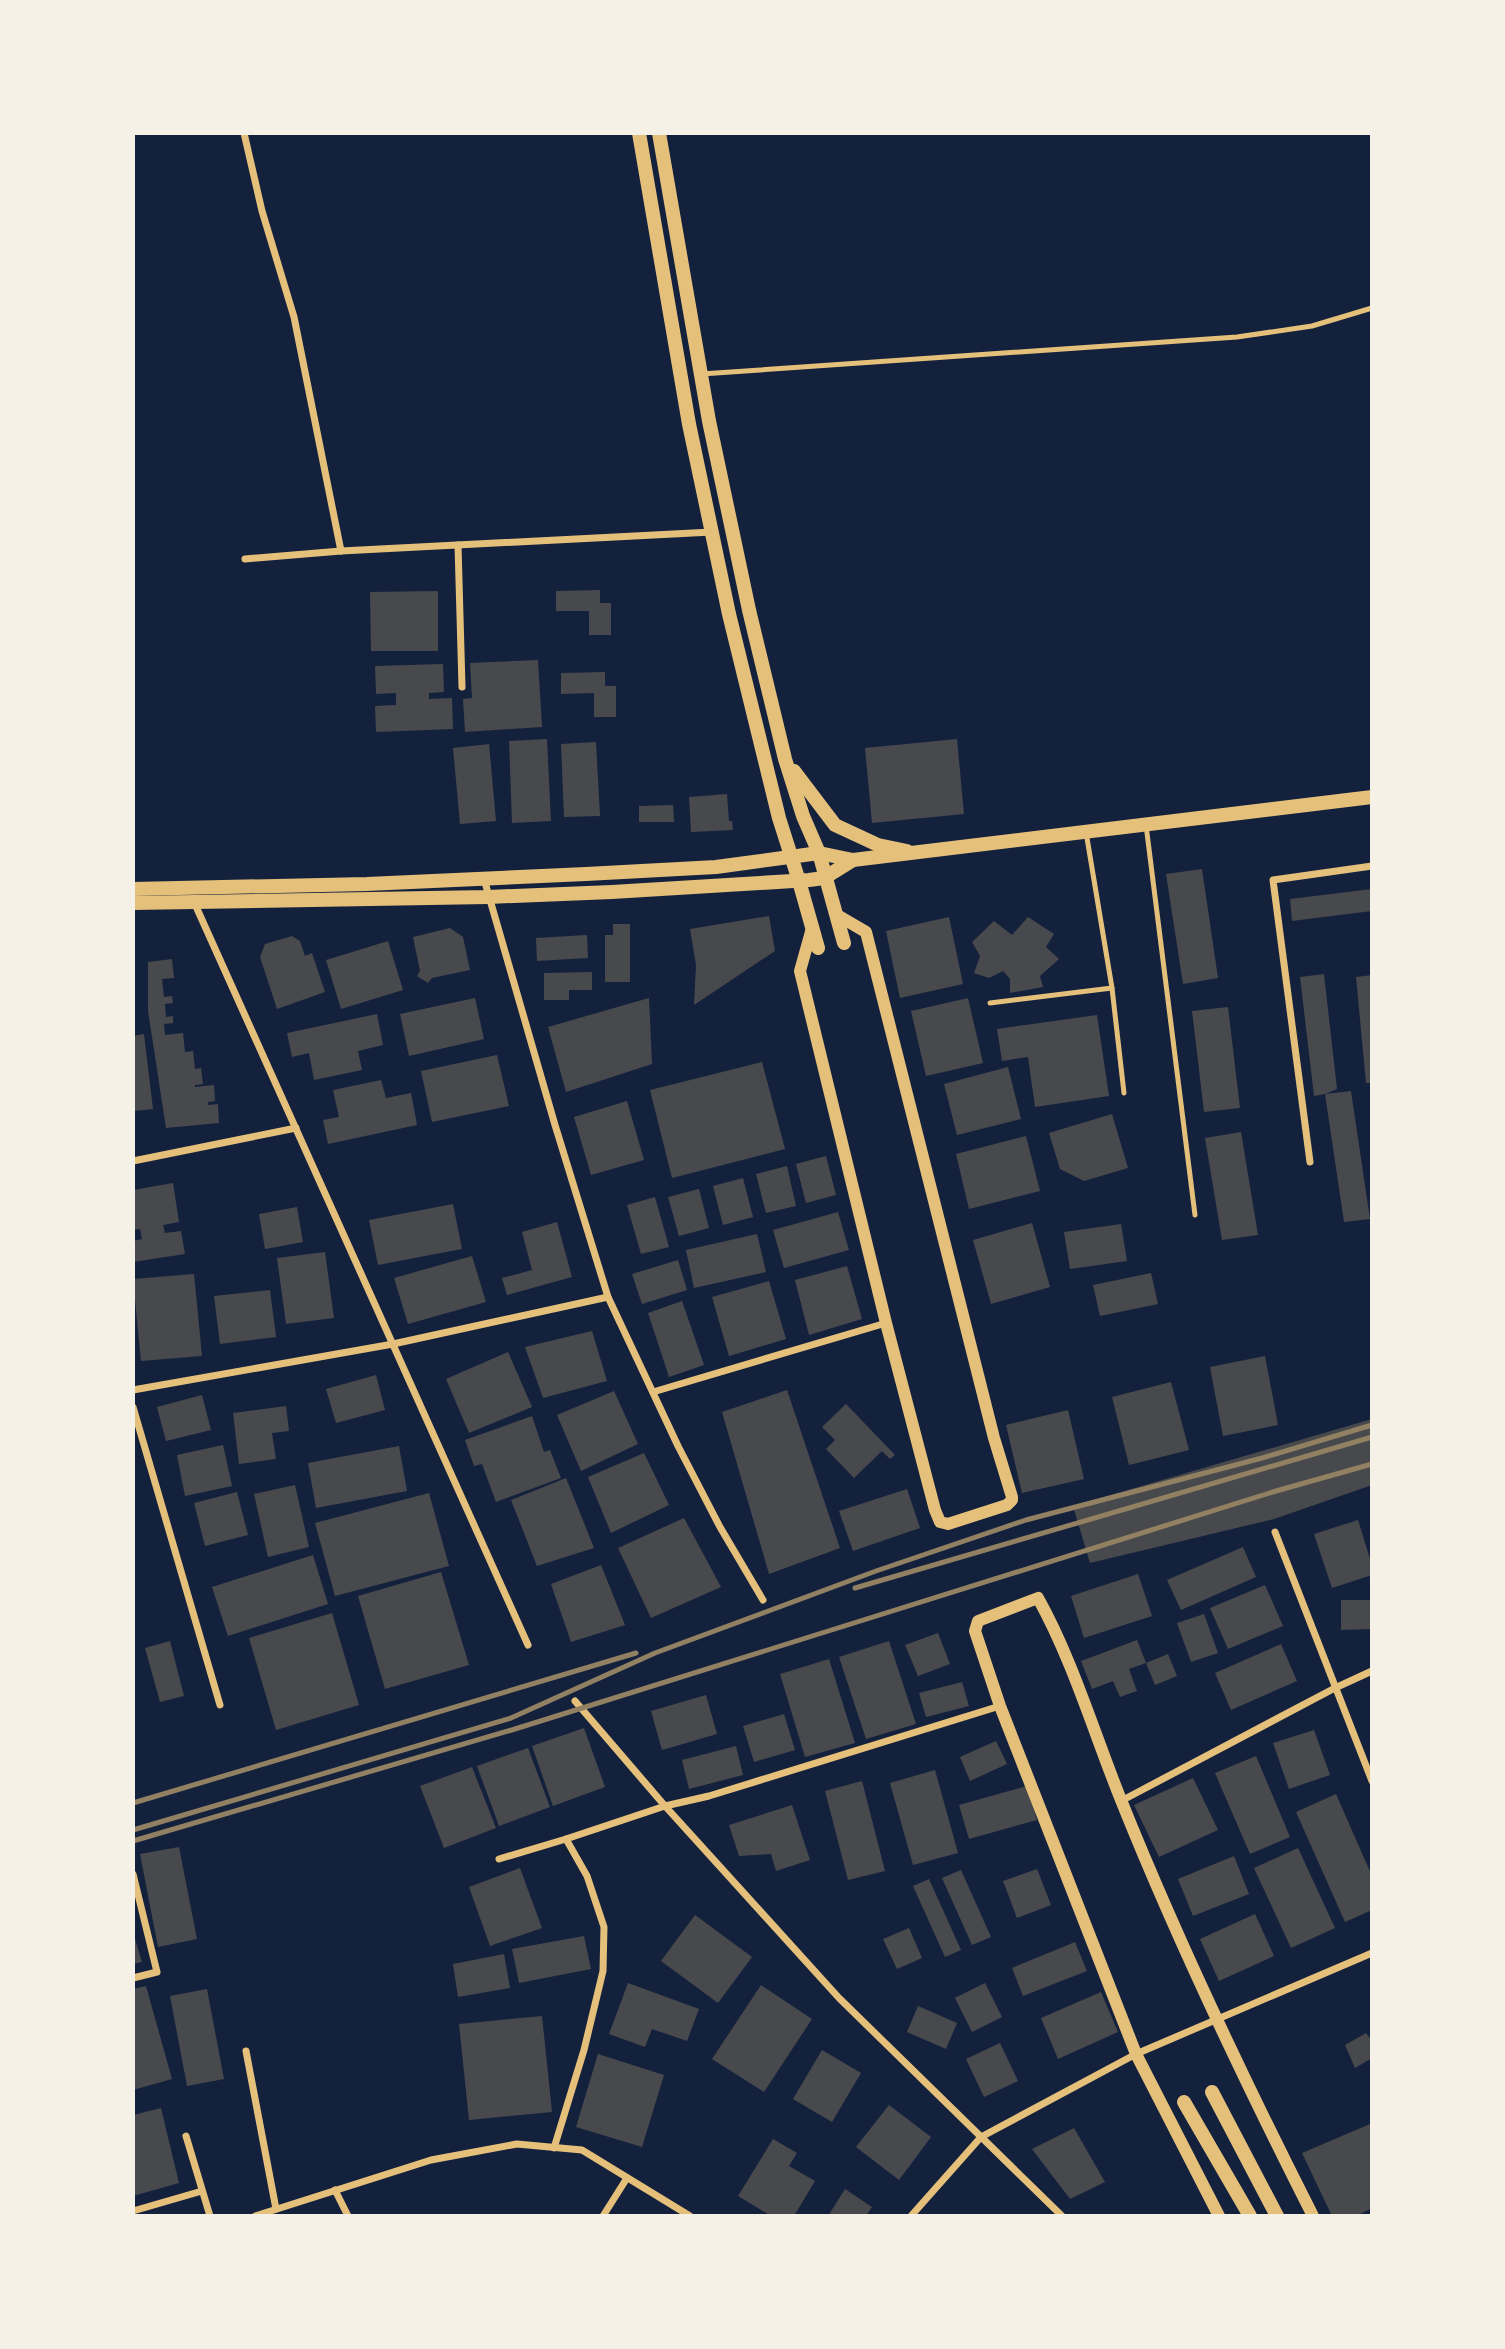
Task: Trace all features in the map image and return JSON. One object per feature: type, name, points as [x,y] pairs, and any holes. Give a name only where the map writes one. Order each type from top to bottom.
[{"type":"main road","points":[[639,133],[690,424],[712,532],[766,764],[818,948]]},
{"type":"main road","points":[[659,133],[700,374],[749,610],[785,759],[803,816],[819,853],[844,943]]},
{"type":"main road","points":[[785,759],[835,825],[878,845],[920,854]]},
{"type":"main road","points":[[133,889],[367,884],[716,867],[819,853],[853,860],[920,854],[1372,797]]},
{"type":"main road","points":[[133,903],[488,897],[799,881],[824,878],[853,860]]},
{"type":"main road","points":[[1212,2092],[1277,2216]]},
{"type":"main road","points":[[1184,2102],[1250,2216]]},
{"type":"street","points":[[244,133],[262,211],[294,317],[341,551]]},
{"type":"street","points":[[245,559],[341,551],[712,532]]},
{"type":"street","points":[[458,545],[462,687]]},
{"type":"street","points":[[1310,1162],[1273,880],[1372,866]]},
{"type":"street","points":[[483,878],[608,1297],[720,1527],[763,1600]]},
{"type":"street","points":[[194,901],[528,1645]]},
{"type":"street","points":[[812,928],[800,971],[886,1323],[938,1519],[948,1524],[1010,1503],[1012,1497],[990,1425],[866,932],[837,915]]},
{"type":"street","points":[[133,1161],[296,1128]]},
{"type":"street","points":[[133,1390],[393,1344],[608,1297]]},
{"type":"street","points":[[653,1392],[886,1323]]},
{"type":"street","points":[[133,1407],[220,1704]]},
{"type":"street","points":[[1275,1532],[1372,1781]]},
{"type":"street","points":[[1219,2216],[1136,2054],[1000,1706],[975,1631],[978,1621],[1039,1598],[1069,1665],[1121,1801],[1216,2019],[1313,2216]]},
{"type":"street","points":[[1121,1801],[1372,1671]]},
{"type":"street","points":[[575,1701],[665,1806],[839,1998],[1062,2216]]},
{"type":"street","points":[[499,1859],[665,1806],[709,1796],[1000,1706]]},
{"type":"street","points":[[554,2148],[584,2050],[603,1971],[604,1927],[587,1876],[566,1839]]},
{"type":"street","points":[[133,1874],[157,1972],[133,1978]]},
{"type":"street","points":[[911,2216],[981,2137],[1136,2054],[1372,1954]]},
{"type":"street","points":[[247,2050],[276,2209]]},
{"type":"street","points":[[186,2136],[210,2216]]},
{"type":"street","points":[[255,2216],[432,2160],[517,2144],[582,2150],[690,2216]]},
{"type":"street","points":[[603,2216],[627,2178]]},
{"type":"street","points":[[335,2190],[348,2216]]},
{"type":"street","points":[[133,2211],[202,2191]]},
{"type":"lane","points":[[700,374],[1237,337],[1312,326],[1372,309]]},
{"type":"lane","points":[[1146,825],[1195,1215]]},
{"type":"lane","points":[[1086,832],[1112,988],[1124,1093]]},
{"type":"lane","points":[[990,1003],[1112,988]]},
{"type":"building","points":[[600,590],[600,603],[611,603],[611,635],[589,635],[589,611],[556,611],[556,591]]},
{"type":"building","points":[[438,591],[438,651],[371,651],[370,592]]},
{"type":"building","points":[[538,660],[542,727],[465,732],[463,699],[472,698],[470,663]]},
{"type":"building","points":[[443,664],[444,692],[429,693],[429,699],[452,698],[453,729],[376,732],[375,706],[396,705],[396,693],[376,694],[375,666]]},
{"type":"building","points":[[605,672],[605,686],[616,686],[616,717],[594,717],[594,693],[561,694],[561,673]]},
{"type":"building","points":[[547,739],[551,821],[512,823],[509,741]]},
{"type":"building","points":[[957,739],[964,814],[872,823],[865,748]]},
{"type":"building","points":[[596,742],[600,816],[564,817],[561,744]]},
{"type":"building","points":[[489,744],[496,821],[460,824],[453,748]]},
{"type":"building","points":[[727,794],[729,821],[732,821],[733,830],[691,832],[689,797]]},
{"type":"building","points":[[673,805],[674,822],[639,822],[639,806]]},
{"type":"building","points":[[1202,869],[1218,978],[1183,984],[1166,874]]},
{"type":"building","points":[[1372,889],[1372,911],[1292,921],[1290,899]]},
{"type":"building","points":[[769,916],[775,951],[694,1005],[696,965],[690,929]]},
{"type":"building","points":[[949,917],[963,984],[900,998],[886,931]]},
{"type":"building","points":[[1028,917],[1054,934],[1046,947],[1059,959],[1040,976],[1043,987],[1010,993],[1010,979],[1003,971],[989,978],[974,973],[980,956],[972,942],[994,921],[1012,935]]},
{"type":"building","points":[[613,924],[630,924],[630,982],[605,982],[605,935],[613,935]]},
{"type":"building","points":[[450,928],[463,937],[470,970],[432,978],[428,983],[417,976],[420,971],[413,937]]},
{"type":"building","points":[[587,935],[588,958],[537,961],[536,938]]},
{"type":"building","points":[[292,936],[300,941],[305,956],[312,953],[325,992],[277,1009],[260,957],[265,944]]},
{"type":"building","points":[[388,941],[403,990],[341,1009],[326,960]]},
{"type":"building","points":[[172,959],[174,978],[162,979],[164,997],[172,996],[173,1003],[165,1004],[166,1017],[173,1016],[173,1023],[164,1024],[165,1035],[183,1033],[185,1052],[193,1051],[195,1069],[201,1068],[203,1084],[195,1087],[214,1085],[215,1101],[208,1102],[208,1105],[218,1104],[219,1123],[166,1128],[148,1011],[148,962]]},
{"type":"building","points":[[592,972],[592,990],[569,990],[569,1000],[544,1000],[544,973]]},
{"type":"building","points":[[1324,974],[1337,1089],[1314,1096],[1300,977]]},
{"type":"building","points":[[1372,975],[1372,1083],[1366,1083],[1356,977]]},
{"type":"building","points":[[475,998],[484,1039],[409,1056],[400,1014]]},
{"type":"building","points":[[649,998],[652,1064],[566,1092],[548,1027]]},
{"type":"building","points":[[968,998],[983,1063],[926,1076],[911,1011]]},
{"type":"building","points":[[1228,1007],[1240,1108],[1204,1112],[1192,1011]]},
{"type":"building","points":[[377,1014],[383,1045],[358,1051],[362,1070],[314,1080],[309,1053],[292,1057],[287,1033]]},
{"type":"building","points":[[1097,1015],[1109,1096],[1035,1107],[1028,1057],[1002,1061],[997,1029]]},
{"type":"building","points":[[144,1034],[153,1109],[133,1111],[133,1036]]},
{"type":"building","points":[[497,1055],[509,1106],[432,1122],[421,1071]]},
{"type":"building","points":[[762,1062],[785,1149],[672,1178],[650,1090]]},
{"type":"building","points":[[1008,1067],[1021,1119],[957,1135],[944,1084]]},
{"type":"building","points":[[381,1080],[386,1098],[411,1093],[417,1125],[328,1144],[323,1120],[339,1117],[333,1090]]},
{"type":"building","points":[[1351,1091],[1370,1219],[1344,1222],[1325,1094]]},
{"type":"building","points":[[627,1101],[644,1160],[591,1175],[574,1117]]},
{"type":"building","points":[[1112,1114],[1128,1168],[1084,1181],[1060,1169],[1049,1133]]},
{"type":"building","points":[[1241,1132],[1258,1235],[1222,1240],[1205,1138]]},
{"type":"building","points":[[1026,1136],[1040,1191],[969,1209],[956,1154]]},
{"type":"building","points":[[826,1156],[836,1195],[806,1203],[796,1164]]},
{"type":"building","points":[[787,1166],[796,1206],[766,1213],[756,1174]]},
{"type":"building","points":[[743,1178],[753,1217],[723,1225],[713,1186]]},
{"type":"building","points":[[173,1183],[179,1222],[163,1225],[165,1233],[181,1231],[185,1254],[133,1262],[133,1241],[142,1239],[140,1229],[133,1230],[133,1190]]},
{"type":"building","points":[[699,1189],[709,1228],[679,1236],[668,1197]]},
{"type":"building","points":[[655,1197],[669,1247],[641,1254],[627,1205]]},
{"type":"building","points":[[453,1204],[462,1249],[378,1265],[369,1220]]},
{"type":"building","points":[[297,1207],[303,1242],[265,1249],[259,1214]]},
{"type":"building","points":[[838,1212],[849,1250],[784,1268],[773,1230]]},
{"type":"building","points":[[557,1222],[572,1277],[507,1295],[502,1278],[532,1270],[522,1232]]},
{"type":"building","points":[[1032,1223],[1050,1287],[991,1304],[973,1240]]},
{"type":"building","points":[[1121,1224],[1127,1261],[1070,1269],[1064,1232]]},
{"type":"building","points":[[757,1234],[766,1272],[694,1288],[686,1250]]},
{"type":"building","points":[[325,1252],[334,1318],[286,1324],[277,1258]]},
{"type":"building","points":[[472,1256],[486,1302],[408,1324],[394,1278]]},
{"type":"building","points":[[678,1260],[687,1290],[642,1304],[632,1274]]},
{"type":"building","points":[[847,1266],[862,1319],[809,1335],[795,1280]]},
{"type":"building","points":[[1151,1273],[1158,1304],[1100,1316],[1093,1285]]},
{"type":"building","points":[[194,1274],[202,1356],[141,1361],[133,1279]]},
{"type":"building","points":[[769,1281],[786,1339],[729,1356],[712,1297]]},
{"type":"building","points":[[270,1290],[276,1337],[220,1344],[214,1296]]},
{"type":"building","points":[[682,1301],[704,1365],[669,1377],[648,1313]]},
{"type":"building","points":[[592,1331],[607,1381],[543,1398],[525,1347]]},
{"type":"building","points":[[508,1352],[532,1407],[469,1433],[446,1379]]},
{"type":"building","points":[[1265,1356],[1278,1425],[1223,1436],[1210,1367]]},
{"type":"building","points":[[376,1375],[385,1410],[336,1423],[326,1389]]},
{"type":"building","points":[[1171,1382],[1189,1450],[1129,1465],[1112,1397]]},
{"type":"building","points":[[787,1390],[840,1548],[769,1574],[722,1412]]},
{"type":"building","points":[[614,1391],[638,1444],[581,1471],[557,1415]]},
{"type":"building","points":[[202,1395],[211,1430],[166,1441],[157,1407]]},
{"type":"building","points":[[846,1404],[895,1455],[890,1459],[882,1451],[854,1478],[826,1449],[835,1440],[822,1427]]},
{"type":"building","points":[[286,1406],[289,1431],[272,1433],[276,1459],[239,1464],[233,1413]]},
{"type":"building","points":[[1068,1410],[1084,1479],[1022,1493],[1006,1425]]},
{"type":"building","points":[[532,1416],[544,1452],[550,1450],[561,1478],[496,1502],[482,1464],[474,1466],[465,1440]]},
{"type":"building","points":[[1372,1419],[1372,1485],[1274,1519],[1090,1563],[1073,1506]]},
{"type":"building","points":[[223,1445],[232,1486],[185,1496],[177,1455]]},
{"type":"building","points":[[399,1446],[407,1491],[316,1508],[308,1463]]},
{"type":"building","points":[[644,1453],[669,1505],[611,1533],[588,1477]]},
{"type":"building","points":[[566,1478],[594,1548],[537,1566],[511,1500]]},
{"type":"building","points":[[295,1485],[309,1547],[268,1557],[254,1494]]},
{"type":"building","points":[[907,1489],[920,1528],[853,1551],[839,1511]]},
{"type":"building","points":[[237,1492],[248,1535],[205,1546],[194,1503]]},
{"type":"building","points":[[429,1493],[449,1566],[335,1596],[315,1523]]},
{"type":"building","points":[[684,1518],[721,1587],[651,1618],[618,1548]]},
{"type":"building","points":[[1358,1520],[1372,1565],[1372,1575],[1332,1588],[1314,1534]]},
{"type":"building","points":[[1243,1547],[1256,1577],[1181,1610],[1167,1580]]},
{"type":"building","points":[[313,1555],[328,1604],[228,1636],[212,1587]]},
{"type":"building","points":[[601,1565],[625,1625],[571,1642],[551,1584]]},
{"type":"building","points":[[441,1572],[469,1665],[385,1689],[358,1596]]},
{"type":"building","points":[[1138,1574],[1152,1616],[1084,1638],[1071,1596]]},
{"type":"building","points":[[1265,1585],[1283,1626],[1228,1649],[1210,1608]]},
{"type":"building","points":[[1341,1600],[1372,1600],[1372,1629],[1341,1630]]},
{"type":"building","points":[[332,1613],[359,1705],[276,1730],[249,1638]]},
{"type":"building","points":[[1204,1614],[1218,1653],[1191,1662],[1177,1623]]},
{"type":"building","points":[[938,1633],[950,1664],[918,1676],[905,1645]]},
{"type":"building","points":[[1137,1640],[1146,1663],[1129,1669],[1137,1691],[1120,1697],[1113,1681],[1092,1689],[1081,1661]]},
{"type":"building","points":[[170,1641],[184,1696],[160,1702],[145,1648]]},
{"type":"building","points":[[889,1641],[916,1724],[866,1739],[839,1657]]},
{"type":"building","points":[[1281,1644],[1297,1681],[1231,1710],[1215,1673]]},
{"type":"building","points":[[1168,1654],[1177,1676],[1155,1685],[1146,1663]]},
{"type":"building","points":[[829,1659],[855,1743],[805,1757],[780,1674]]},
{"type":"building","points":[[962,1682],[969,1706],[926,1717],[919,1693]]},
{"type":"building","points":[[706,1695],[717,1734],[662,1750],[651,1711]]},
{"type":"building","points":[[784,1714],[795,1750],[754,1762],[743,1726]]},
{"type":"building","points":[[584,1728],[605,1787],[553,1806],[532,1746]]},
{"type":"building","points":[[1314,1730],[1330,1775],[1289,1789],[1273,1743]]},
{"type":"building","points":[[996,1741],[1007,1764],[970,1781],[960,1757]]},
{"type":"building","points":[[736,1746],[743,1775],[689,1789],[682,1760]]},
{"type":"building","points":[[528,1748],[550,1807],[499,1826],[477,1766]]},
{"type":"building","points":[[1256,1756],[1290,1837],[1250,1854],[1215,1773]]},
{"type":"building","points":[[472,1767],[496,1828],[444,1848],[420,1786]]},
{"type":"building","points":[[935,1770],[958,1853],[913,1865],[890,1783]]},
{"type":"building","points":[[1193,1778],[1218,1830],[1159,1857],[1134,1805]]},
{"type":"building","points":[[862,1781],[885,1871],[848,1880],[825,1791]]},
{"type":"building","points":[[1027,1786],[1037,1820],[969,1839],[959,1805]]},
{"type":"building","points":[[1336,1794],[1372,1876],[1372,1910],[1345,1922],[1296,1812]]},
{"type":"building","points":[[792,1805],[810,1860],[776,1871],[771,1854],[739,1856],[729,1825]]},
{"type":"building","points":[[179,1847],[197,1939],[158,1947],[140,1854]]},
{"type":"building","points":[[1298,1848],[1335,1928],[1291,1948],[1254,1868]]},
{"type":"building","points":[[1234,1856],[1249,1894],[1193,1916],[1178,1879]]},
{"type":"building","points":[[520,1868],[542,1928],[490,1946],[469,1887]]},
{"type":"building","points":[[1037,1869],[1051,1905],[1017,1918],[1003,1881]]},
{"type":"building","points":[[961,1870],[991,1937],[972,1945],[942,1878]]},
{"type":"building","points":[[929,1879],[961,1950],[945,1957],[913,1886]]},
{"type":"building","points":[[1255,1914],[1274,1956],[1219,1981],[1200,1939]]},
{"type":"building","points":[[695,1915],[752,1957],[718,2003],[661,1961]]},
{"type":"building","points":[[909,1928],[922,1958],[897,1969],[883,1939]]},
{"type":"building","points":[[133,1932],[142,1962],[133,1964]]},
{"type":"building","points":[[584,1936],[591,1969],[519,1983],[512,1949]]},
{"type":"building","points":[[1075,1942],[1087,1971],[1023,1996],[1012,1968]]},
{"type":"building","points":[[504,1954],[510,1988],[458,1997],[453,1964]]},
{"type":"building","points":[[628,1983],[699,2009],[687,2041],[652,2029],[645,2047],[609,2034]]},
{"type":"building","points":[[985,1983],[1002,2017],[972,2032],[955,1998]]},
{"type":"building","points":[[761,1985],[812,2019],[764,2092],[712,2059]]},
{"type":"building","points":[[146,1986],[172,2079],[133,2090],[133,1989]]},
{"type":"building","points":[[207,1989],[224,2079],[187,2086],[170,1996]]},
{"type":"building","points":[[1101,1992],[1118,2032],[1058,2059],[1041,2018]]},
{"type":"building","points":[[918,2006],[957,2023],[946,2049],[907,2032]]},
{"type":"building","points":[[542,2016],[552,2112],[469,2120],[459,2024]]},
{"type":"building","points":[[1366,2033],[1372,2041],[1372,2058],[1355,2068],[1345,2045]]},
{"type":"building","points":[[1000,2043],[1018,2081],[984,2097],[966,2059]]},
{"type":"building","points":[[822,2050],[861,2073],[832,2122],[793,2099]]},
{"type":"building","points":[[598,2054],[664,2075],[642,2147],[576,2127]]},
{"type":"building","points":[[889,2105],[931,2137],[899,2180],[856,2147]]},
{"type":"building","points":[[161,2108],[179,2183],[133,2196],[133,2115]]},
{"type":"building","points":[[1370,2124],[1372,2208],[1356,2216],[1332,2216],[1302,2153]]},
{"type":"building","points":[[1074,2128],[1105,2182],[1070,2199],[1032,2149]]},
{"type":"building","points":[[773,2139],[797,2153],[789,2166],[815,2181],[794,2216],[771,2216],[738,2196]]},
{"type":"building","points":[[845,2189],[872,2207],[866,2216],[828,2216]]},
{"type":"railway","points":[[133,1830],[511,1718],[655,1653],[876,1571],[1026,1520],[1262,1458],[1372,1425]]},
{"type":"railway","points":[[855,1588],[1372,1437]]},
{"type":"railway","points":[[133,1841],[515,1729],[1276,1491],[1372,1464]]},
{"type":"railway","points":[[133,1803],[636,1653]]}]
